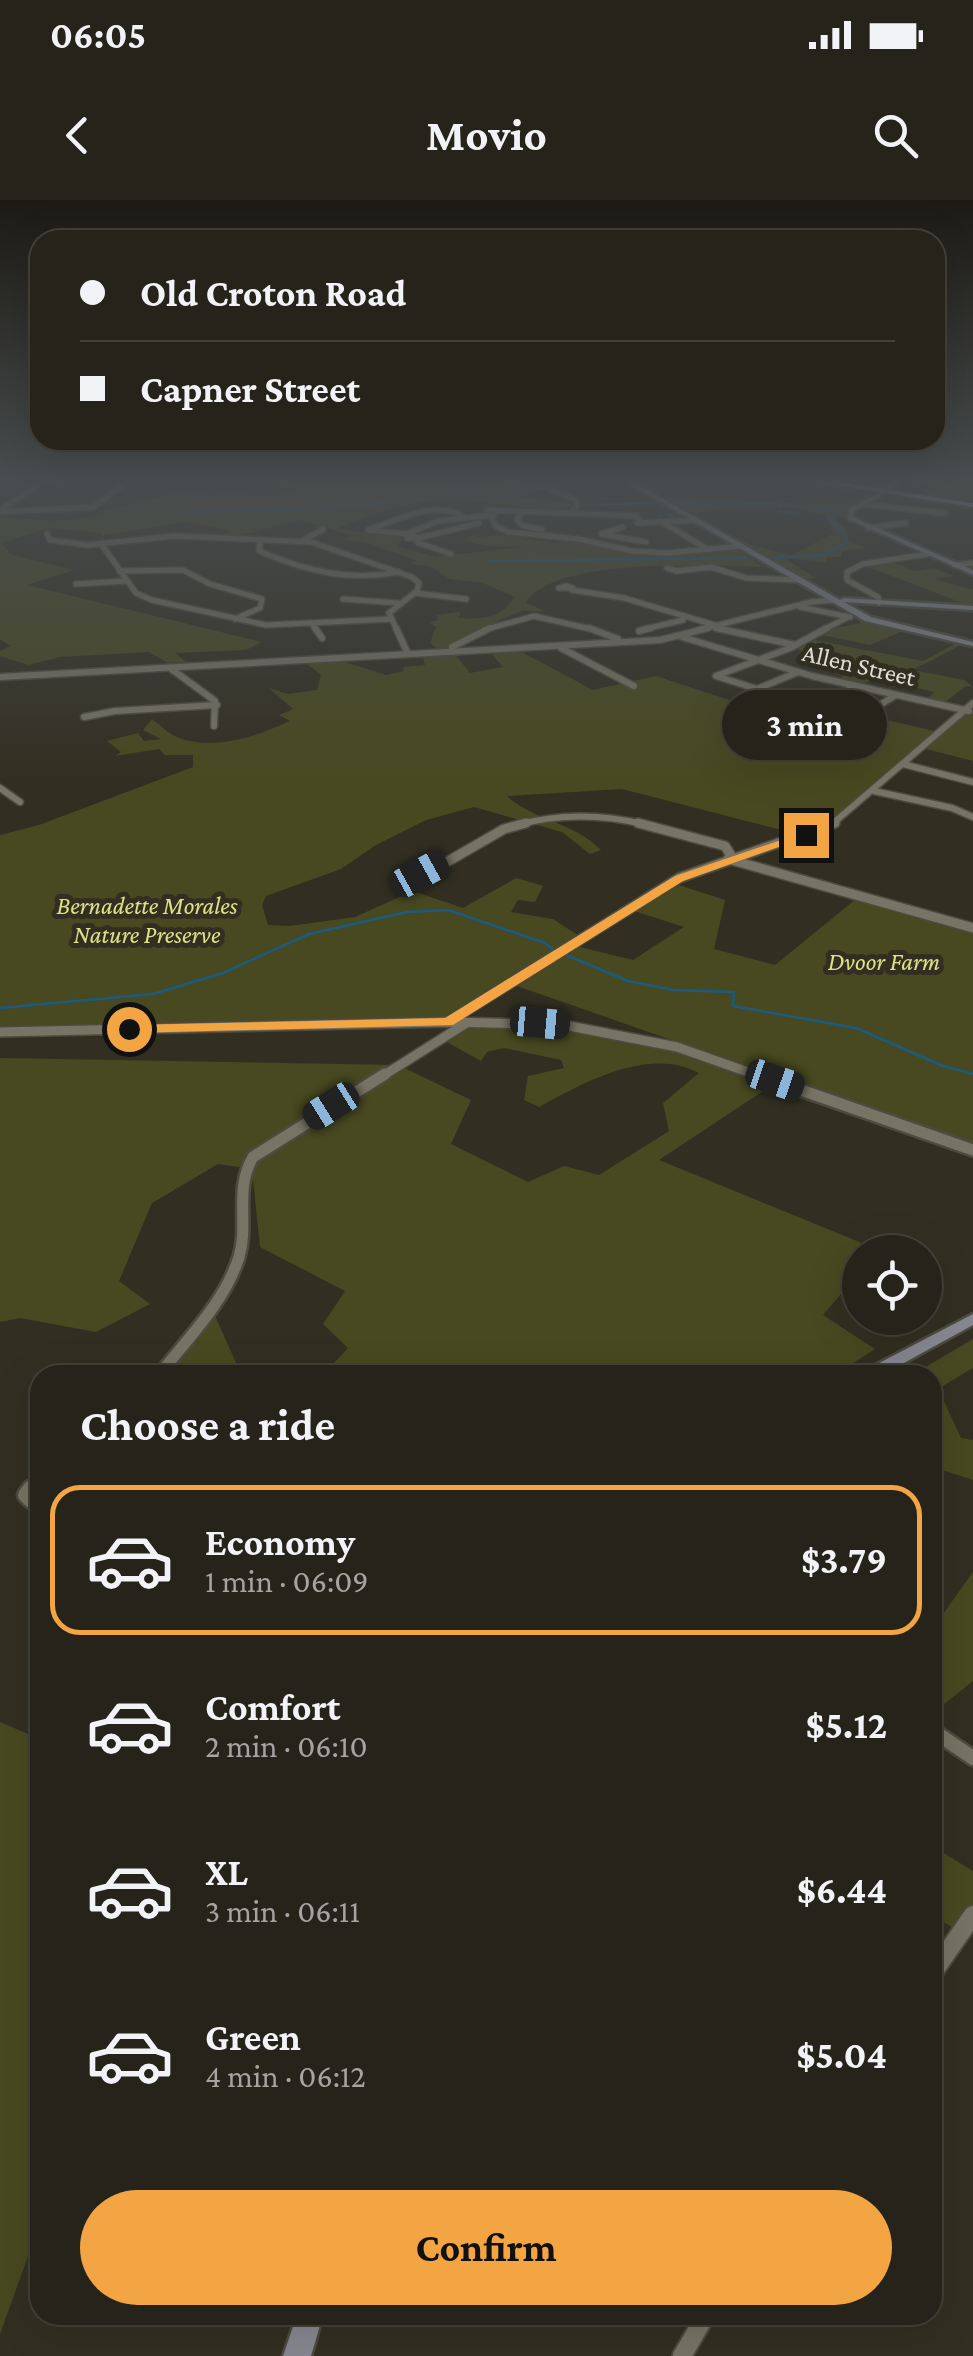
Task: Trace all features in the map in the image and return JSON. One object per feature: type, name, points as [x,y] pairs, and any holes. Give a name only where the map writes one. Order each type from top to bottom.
[{"type":"street","points":[[200,579],[262,600],[260,608],[235,619]]},
{"type":"street","points":[[408,654],[389,613],[414,593],[419,583],[412,579]]},
{"type":"street","points":[[776,579],[796,579],[834,600],[851,604],[973,608]]},
{"type":"street","points":[[846,579],[878,597],[879,602]]},
{"type":"street","points":[[76,584],[126,580],[147,599],[273,625],[392,620]]},
{"type":"street","points":[[572,590],[624,598],[687,619],[795,646]]},
{"type":"street","points":[[414,593],[466,599]]},
{"type":"street","points":[[343,600],[398,603]]},
{"type":"street","points":[[0,677],[658,640],[834,600]]},
{"type":"street","points":[[851,604],[864,617]]},
{"type":"street","points":[[796,606],[864,617],[973,644]]},
{"type":"street","points":[[452,652],[452,647],[492,624],[536,612],[622,642]]},
{"type":"street","points":[[798,672],[757,689],[716,677],[795,646],[848,617]]},
{"type":"street","points":[[639,631],[687,619]]},
{"type":"street","points":[[312,624],[322,638]]},
{"type":"street","points":[[626,626],[658,640]]},
{"type":"street","name":"Allen Street","points":[[680,637],[798,672],[969,711]]},
{"type":"street","points":[[557,646],[634,686]]},
{"type":"street","points":[[170,668],[217,705],[214,726]]},
{"type":"street","points":[[855,686],[825,703],[870,712],[896,695]]},
{"type":"street","points":[[448,1022],[669,884],[730,858],[832,825],[969,711],[973,703]]},
{"type":"street","points":[[84,717],[115,711],[217,705]]},
{"type":"street","points":[[903,764],[973,782]]},
{"type":"street","points":[[0,788],[20,802]]},
{"type":"street","points":[[874,791],[952,808],[973,817]]},
{"type":"street","points":[[406,885],[504,829],[550,816],[616,818],[724,846],[758,849]]},
{"type":"street","points":[[724,846],[730,858],[973,928]]},
{"type":"street","points":[[0,1032],[448,1022],[564,1025],[654,1040],[973,1150]]},
{"type":"street","points":[[166,1365],[234,1268],[244,1230],[244,1176],[253,1157],[468,1022]]},
{"type":"street","points":[[888,1365],[973,1319]]},
{"type":"street","points":[[942,1737],[973,1758]]},
{"type":"street","points":[[942,1960],[973,1915]]},
{"type":"street","points":[[297,2356],[307,2325]]},
{"type":"street","points":[[682,2356],[700,2325]]},
{"type":"green space","points":[[0,579],[47,579],[27,585],[262,642],[246,650],[175,653],[186,662],[168,663],[149,652],[60,657],[28,665],[0,656],[0,651],[10,646],[0,639]]},
{"type":"green space","points":[[450,579],[564,579],[541,588],[526,603],[545,611],[522,611],[450,648],[438,649],[430,643],[436,627],[429,622],[439,620],[436,615],[460,612],[459,618],[484,618],[504,609],[515,597],[483,583]]},
{"type":"green space","points":[[899,579],[937,579],[973,590],[973,607]]},
{"type":"green space","points":[[858,619],[903,631],[870,645],[822,635],[814,640],[923,661],[953,645],[953,641],[963,644],[913,670],[964,680],[973,687],[966,686],[944,703],[927,699],[934,692],[877,679],[859,685],[838,680],[843,676],[834,673],[856,669],[853,661],[821,651],[810,656],[794,647],[831,629],[861,623]]},
{"type":"green space","name":"Bernadette Morales Nature Preserve","points":[[518,650],[593,690],[656,676],[757,709],[797,699],[934,731],[836,816],[797,834],[622,789],[507,796],[580,834],[601,850],[590,854],[562,832],[474,807],[426,820],[376,845],[341,869],[266,896],[262,905],[268,925],[290,926],[355,917],[413,891],[463,908],[516,878],[543,886],[535,902],[518,900],[511,912],[553,919],[579,936],[520,973],[465,1019],[0,1029],[0,835],[39,825],[193,767],[193,755],[165,755],[159,749],[115,756],[121,752],[107,741],[138,733],[144,741],[161,739],[143,730],[152,719],[176,737],[193,742],[222,742],[264,732],[290,721],[279,715],[293,709],[269,688],[287,694],[317,690],[321,675],[306,663],[342,661],[386,675],[404,671],[403,667],[425,665],[423,657],[455,654],[470,673],[503,667],[490,652]]},
{"type":"green space","points":[[965,713],[973,713],[973,761],[926,749]]},
{"type":"green space","name":"Dvoor Farm","points":[[679,885],[725,900],[714,949],[775,965],[856,899],[973,931],[973,1145],[514,985],[576,946],[633,960],[684,927],[634,911]]},
{"type":"green space","points":[[543,1027],[648,1039],[777,1082],[659,1160],[842,1235],[842,1293],[823,1315],[842,1327],[842,1335],[854,1335],[875,1349],[850,1365],[332,1365],[348,1348],[323,1324],[345,1291],[260,1247],[252,1169],[218,1164],[152,1203],[119,1281],[150,1304],[96,1332],[20,1318],[0,1322],[0,1058],[398,1065],[471,1100],[451,1144],[528,1182],[564,1166],[599,1175],[669,1131],[663,1103],[699,1073],[660,1063],[639,1065],[596,1078],[539,1107],[524,1100],[528,1076],[564,1068],[561,1060],[504,1048],[487,1052],[481,1061],[445,1041],[468,1028]]},
{"type":"green space","points":[[212,1309],[237,1365],[174,1365]]},
{"type":"green space","points":[[973,1339],[973,1368],[942,1387],[942,1365],[929,1365]]},
{"type":"green space","points":[[942,1398],[961,1438],[973,1440],[973,1480],[942,1470]]},
{"type":"green space","points":[[973,1572],[973,1681],[942,1706],[942,1615]]},
{"type":"green space","points":[[0,1722],[30,1735],[30,2251],[0,2334]]},
{"type":"green space","points":[[942,1852],[973,1871],[973,1922],[962,1934],[942,1921]]},
{"type":"waterway","points":[[0,1008],[153,994],[223,973],[309,934],[407,912],[448,910],[545,943],[555,951]]},
{"type":"waterway","points":[[566,955],[628,981],[673,990],[734,992],[733,1006],[856,1028],[943,1066],[973,1074]]},
{"type":"route","points":[[129,1029],[448,1022],[679,878],[806,835]]}]
